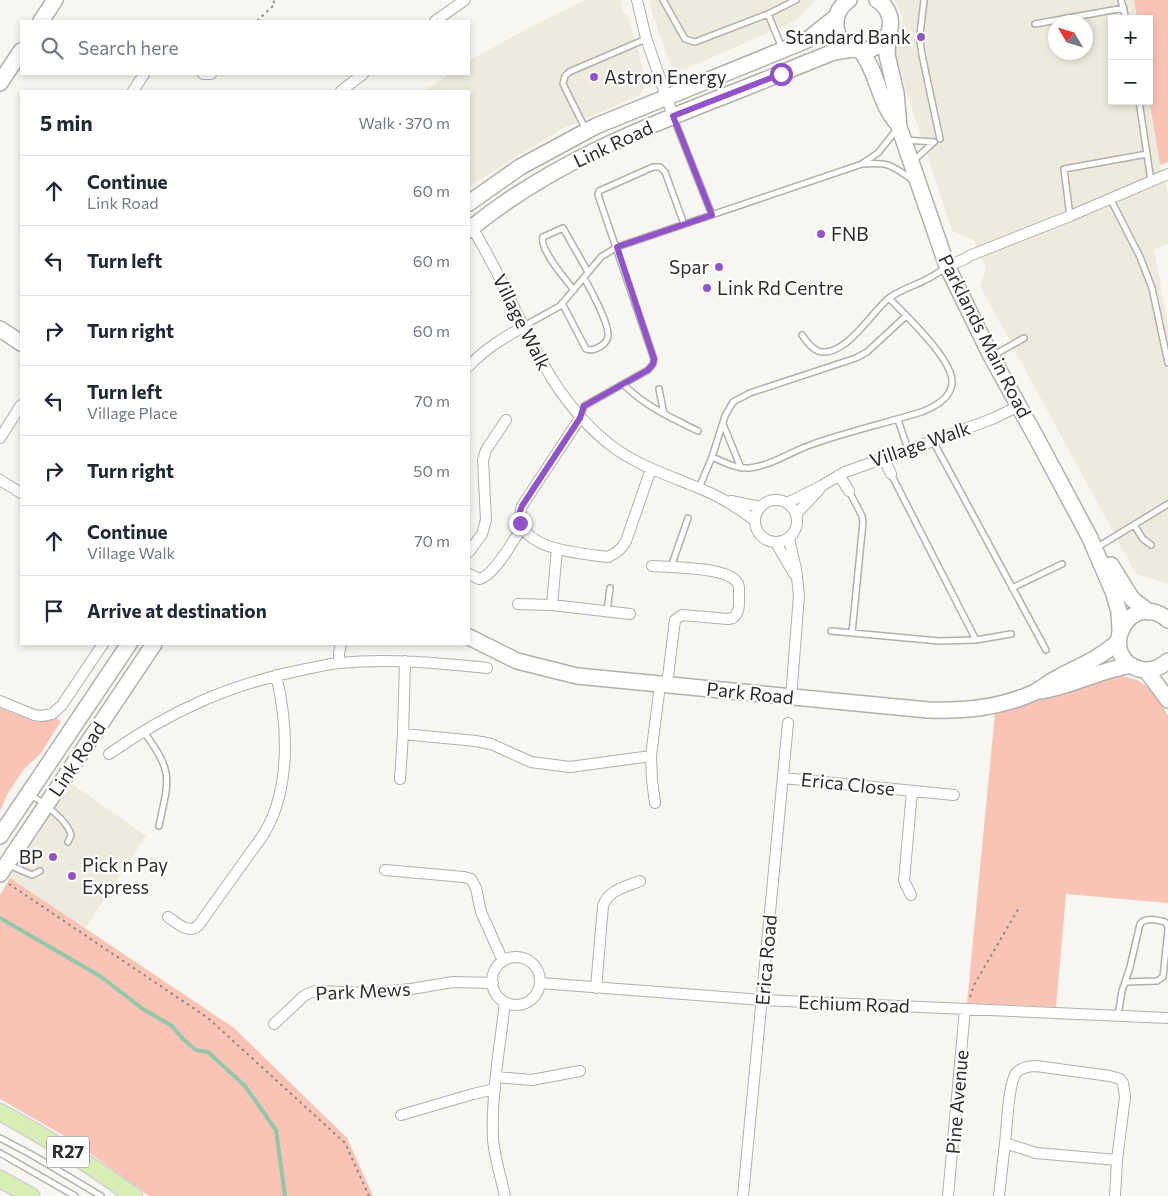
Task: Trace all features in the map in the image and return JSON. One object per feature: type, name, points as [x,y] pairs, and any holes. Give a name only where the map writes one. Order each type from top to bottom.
[{"type":"main road","name":"R27","points":[[0,1112],[47,1138],[134,1196]]},
{"type":"main road","points":[[0,1179],[32,1196]]},
{"type":"street","points":[[42,20],[55,0]]},
{"type":"street","points":[[637,0],[646,38],[673,116]]},
{"type":"street","name":"Link Road","points":[[470,202],[520,167],[586,131],[813,36],[837,16],[840,8],[849,0]]},
{"type":"street","points":[[436,20],[459,2]]},
{"type":"street","name":"Parklands Main Road","points":[[883,2],[890,21],[887,55],[896,93],[901,131],[947,266],[991,356],[1094,544],[1132,599],[1162,616]]},
{"type":"street","name":"Parklands Main Road","points":[[837,16],[836,29],[838,36],[842,41],[857,50],[871,70],[886,107],[901,131]]},
{"type":"street","name":"Link Road","points":[[470,227],[523,191],[581,157],[673,116],[834,52],[869,50],[877,47],[888,35]]},
{"type":"street","points":[[0,83],[20,53]]},
{"type":"street","points":[[134,90],[143,75]]},
{"type":"street","points":[[342,90],[362,75]]},
{"type":"street","points":[[947,266],[1168,174]]},
{"type":"street","name":"Village Walk","points":[[470,227],[508,294],[540,360],[559,392],[580,418],[614,448],[651,469],[725,500],[754,520]]},
{"type":"street","points":[[470,365],[481,353],[496,342],[523,327]]},
{"type":"street","points":[[0,329],[20,342]]},
{"type":"street","name":"Village Walk","points":[[788,503],[823,486],[839,475],[883,457],[992,419],[1019,406]]},
{"type":"street","points":[[0,438],[20,407]]},
{"type":"street","points":[[580,418],[522,506],[519,514],[522,527],[540,542],[557,549],[608,557],[619,551],[626,541],[651,469]]},
{"type":"street","points":[[470,551],[482,534],[486,520],[483,460],[486,450],[506,420]]},
{"type":"street","points":[[883,457],[891,474]]},
{"type":"street","points":[[839,475],[849,491]]},
{"type":"street","points":[[0,480],[20,493]]},
{"type":"street","name":"Village Walk","points":[[796,514],[823,486]]},
{"type":"street","name":"Village Walk","points":[[725,500],[760,506]]},
{"type":"street","points":[[773,500],[781,500],[788,503],[796,514],[797,528],[788,539],[776,543],[760,536],[754,520],[760,506],[773,500]]},
{"type":"street","points":[[470,574],[479,579],[486,576],[522,527]]},
{"type":"street","points":[[788,539],[796,568],[799,595],[791,698]]},
{"type":"street","points":[[776,543],[796,577]]},
{"type":"street","name":"Parklands Main Road","points":[[1094,544],[1114,594],[1119,612],[1119,636]]},
{"type":"street","points":[[552,605],[557,549]]},
{"type":"street","points":[[652,566],[718,572],[731,576],[736,580],[739,588],[738,610],[735,616],[728,619],[682,614],[675,621],[651,756],[651,774],[655,803]]},
{"type":"street","points":[[518,604],[552,605],[630,614]]},
{"type":"street","name":"Park Road","points":[[470,638],[502,654],[534,666],[577,676],[791,698],[956,711],[985,708],[1010,702],[1035,692],[1058,677],[1101,656],[1119,636],[1128,620],[1135,615],[1162,616]]},
{"type":"street","points":[[1119,636],[1121,653],[1130,665],[1146,670],[1160,667],[1168,662]]},
{"type":"street","points":[[0,701],[34,715],[52,714],[62,705],[102,645]]},
{"type":"street","name":"Link Road","points":[[0,836],[128,645]]},
{"type":"street","name":"Link Road","points":[[4,873],[46,805],[153,645]]},
{"type":"street","points":[[339,663],[341,645]]},
{"type":"street","points":[[400,779],[405,661]]},
{"type":"street","points":[[109,754],[143,730],[189,706],[236,687],[276,675],[339,663],[405,661],[487,668]]},
{"type":"street","name":"Park Road","points":[[1035,692],[1060,688],[1105,671],[1130,665]]},
{"type":"street","points":[[1146,670],[1168,700]]},
{"type":"street","points":[[168,916],[188,929],[195,929],[265,831],[282,787],[285,723],[276,675]]},
{"type":"street","name":"Erica Road","points":[[743,1196],[788,723]]},
{"type":"street","points":[[403,734],[476,741],[491,744],[531,762],[570,767],[651,756]]},
{"type":"street","name":"Erica Close","points":[[783,778],[954,795]]},
{"type":"street","name":"Erica Close","points":[[911,895],[904,881],[912,791]]},
{"type":"street","points":[[385,870],[464,876],[471,879],[476,888],[481,912],[503,960]]},
{"type":"street","points":[[596,988],[604,902],[611,893],[640,881]]},
{"type":"street","points":[[510,958],[525,958],[536,968],[540,983],[533,997],[527,1002],[513,1004],[505,1002],[496,993],[492,983],[493,973],[497,966],[503,960],[510,958]]},
{"type":"street","name":"Park Mews","points":[[274,1024],[305,995],[315,991],[370,993],[453,982],[492,983]]},
{"type":"street","name":"Echium Road","points":[[540,983],[762,1000],[1168,1018]]},
{"type":"street","points":[[505,1002],[496,1077],[493,1140],[505,1196]]},
{"type":"street","name":"Pine Avenue","points":[[948,1196],[965,1009]]},
{"type":"street","points":[[999,1196],[1011,1085],[1016,1073],[1027,1066],[1110,1076],[1120,1079],[1125,1092],[1115,1196]]},
{"type":"street","points":[[496,1077],[532,1080],[580,1071]]},
{"type":"street","points":[[401,1115],[495,1089]]},
{"type":"street","points":[[1005,1143],[1036,1153],[1117,1160]]},
{"type":"lane","points":[[663,0],[685,39],[691,42],[700,41],[768,14],[796,0]]},
{"type":"lane","points":[[924,0],[920,37],[922,55],[940,139]]},
{"type":"lane","points":[[1121,0],[1125,15]]},
{"type":"lane","points":[[1035,24],[1124,8]]},
{"type":"lane","points":[[768,14],[782,49]]},
{"type":"lane","points":[[586,131],[563,84],[564,76],[569,72],[646,38]]},
{"type":"lane","points":[[1140,105],[1151,181]]},
{"type":"lane","points":[[673,116],[712,215]]},
{"type":"lane","points":[[862,164],[878,153],[901,131],[934,142],[912,162]]},
{"type":"lane","points":[[1070,216],[1064,169],[1147,154]]},
{"type":"lane","points":[[523,327],[550,313],[562,304],[601,257],[617,247],[862,164],[883,162],[894,167],[918,184]]},
{"type":"lane","points":[[580,418],[584,406],[648,370],[653,364],[654,359],[598,195],[599,191],[653,167],[660,167],[665,172],[684,224]]},
{"type":"lane","points":[[1110,198],[1140,257],[1152,288],[1168,363]]},
{"type":"lane","points":[[574,290],[549,256],[542,243],[542,238],[559,228],[563,228],[588,272]]},
{"type":"lane","points":[[802,335],[818,351],[830,351],[857,333],[889,298],[904,289],[928,279],[947,266]]},
{"type":"lane","points":[[562,304],[586,349],[593,350],[604,344],[608,333],[604,319],[584,278]]},
{"type":"lane","points":[[712,457],[741,468],[762,465],[812,444],[898,420],[936,406],[945,398],[951,390],[952,382],[949,370],[936,347],[889,298]]},
{"type":"lane","points":[[699,488],[712,457],[722,423],[730,406],[739,397],[856,358],[867,352],[906,316]]},
{"type":"lane","points":[[991,356],[1024,338]]},
{"type":"lane","points":[[623,384],[650,407],[698,431]]},
{"type":"lane","points":[[659,389],[664,414]]},
{"type":"lane","points":[[898,420],[908,449]]},
{"type":"lane","points":[[722,423],[741,468]]},
{"type":"lane","points":[[933,441],[1046,650]]},
{"type":"lane","points":[[891,474],[976,640]]},
{"type":"lane","points":[[849,491],[862,516],[863,522],[852,633]]},
{"type":"lane","points":[[1094,544],[1134,525],[1168,504]]},
{"type":"lane","points":[[671,567],[688,518]]},
{"type":"lane","points":[[1134,525],[1151,545]]},
{"type":"lane","points":[[1012,588],[1062,564]]},
{"type":"lane","points":[[607,611],[610,588]]},
{"type":"lane","points":[[831,631],[939,641],[976,640],[1010,634]]},
{"type":"lane","points":[[143,730],[163,758],[167,774],[167,785],[159,826]]},
{"type":"lane","points":[[28,794],[46,805],[69,830],[71,835],[68,842]]},
{"type":"lane","points":[[4,873],[32,875],[40,870]]},
{"type":"lane","points":[[1118,1016],[1122,991],[1126,982],[1140,924],[1143,920],[1148,919],[1165,922],[1168,930],[1162,977],[1156,981],[1126,982]]},
{"type":"lane","points":[[0,1138],[101,1196]]},
{"type":"lane","points":[[0,1153],[75,1196]]},
{"type":"path","points":[[258,20],[275,4],[273,0]]},
{"type":"path","points":[[4,873],[208,1018],[345,1143],[369,1196]]},
{"type":"path","points":[[965,1009],[974,984],[1020,906]]},
{"type":"shaded area","points":[[585,0],[621,0],[622,11],[628,16],[647,84],[640,95],[564,128],[470,186],[470,90],[426,90],[448,75],[470,75],[470,60],[530,27]]},
{"type":"shaded area","points":[[650,0],[816,0],[795,21],[683,70],[671,66],[652,13]]},
{"type":"shaded area","points":[[895,0],[1134,0],[1136,15],[1108,15],[1108,105],[1150,105],[1160,165],[1168,194],[1168,244],[1154,250],[1168,326],[1168,584],[1136,574],[980,286],[986,269],[974,240],[952,231],[895,56],[895,49],[902,31],[902,18]]},
{"type":"shaded area","points":[[1134,0],[1168,0],[1168,162],[1160,165],[1150,105],[1153,105],[1153,15],[1136,15]]},
{"type":"shaded area","points":[[1114,675],[1134,679],[1148,687],[1168,716],[1168,903],[1066,894],[1056,1007],[967,1003],[995,713]]},
{"type":"shaded area","points":[[0,708],[37,722],[56,718],[61,721],[41,753],[24,769],[8,793],[0,811]]},
{"type":"shaded area","points":[[65,779],[146,836],[85,928],[2,873]]},
{"type":"shaded area","points":[[10,878],[234,1028],[347,1138],[373,1196],[149,1196],[73,1141],[0,1099],[0,895]]},
{"type":"waterway","points":[[0,918],[100,976],[143,1009],[172,1026],[196,1050],[208,1052],[245,1086],[276,1130],[285,1196]]},
{"type":"place","name":"Standard Bank","points":[[921,37]]},
{"type":"place","name":"Astron Energy","points":[[594,77]]},
{"type":"place","name":"FNB","points":[[821,234]]},
{"type":"place","name":"Spar","points":[[719,267]]},
{"type":"place","name":"Link Rd Centre","points":[[707,288]]},
{"type":"place","name":"BP","points":[[53,857]]},
{"type":"place","name":"Pick n Pay Express","points":[[72,876]]},
{"type":"route","points":[[520,523],[519,514],[522,506],[580,418],[584,406],[648,370],[653,364],[654,359],[617,247],[712,215],[673,116],[781,74]]}]
